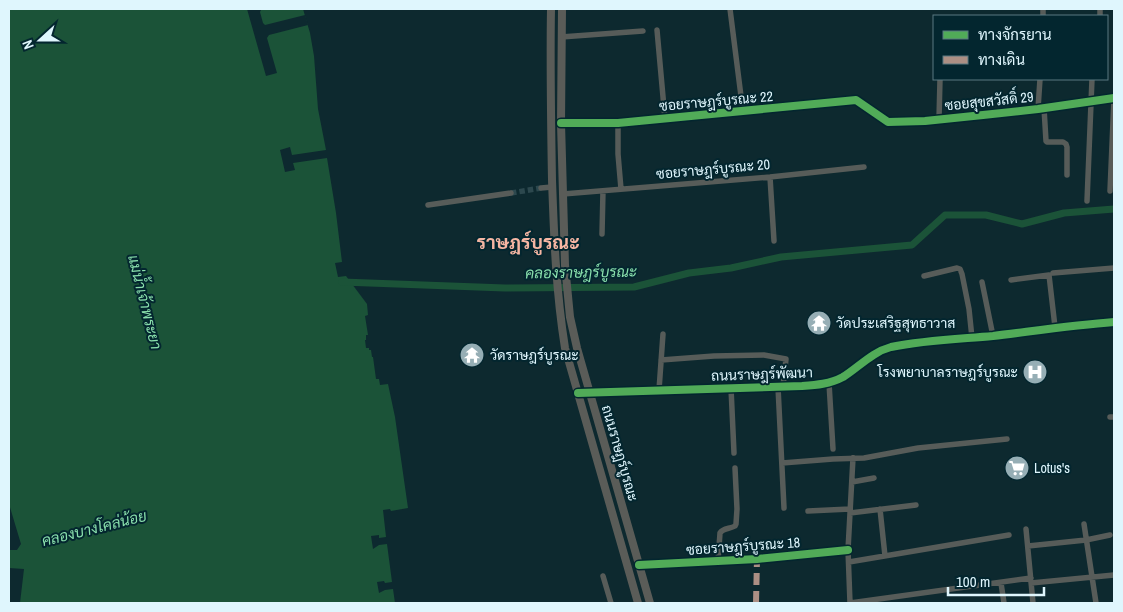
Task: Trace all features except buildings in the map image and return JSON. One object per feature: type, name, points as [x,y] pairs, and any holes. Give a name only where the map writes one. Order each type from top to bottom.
[{"type":"main road","name":"ถนนราษฎร์บูรณะ","points":[[551,9],[552,187],[555,266],[560,318],[565,348],[636,602]]},
{"type":"main road","name":"ถนนราษฎร์บูรณะ","points":[[562,9],[561,123],[565,265],[570,317],[577,348],[650,603]]},
{"type":"street","points":[[730,9],[743,112]]},
{"type":"street","points":[[657,30],[665,119]]},
{"type":"street","points":[[561,37],[643,31]]},
{"type":"street","points":[[939,119],[940,80]]},
{"type":"street","points":[[1040,80],[1041,109],[1046,141],[1063,142],[1066,144],[1067,175]]},
{"type":"street","points":[[1087,200],[1092,80]]},
{"type":"street","points":[[1110,192],[1114,98]]},
{"type":"street","name":"ซอยสุขสวัสดิ์ 29","points":[[870,110],[888,122],[1041,109],[1114,98]]},
{"type":"street","name":"ซอยราษฎร์บูรณะ 22","points":[[561,123],[618,123],[856,100],[870,110]]},
{"type":"street","points":[[618,123],[621,189]]},
{"type":"street","name":"ซอยราษฎร์บูรณะ 20","points":[[563,194],[770,177],[864,167]]},
{"type":"street","points":[[770,177],[774,241]]},
{"type":"street","points":[[542,188],[552,187]]},
{"type":"street","points":[[602,234],[603,191]]},
{"type":"street","points":[[428,205],[511,193]]},
{"type":"street","points":[[924,276],[957,268],[960,269],[969,308],[972,338]]},
{"type":"street","points":[[1053,273],[1114,268]]},
{"type":"street","points":[[1011,280],[1049,275],[1055,328]]},
{"type":"street","points":[[982,282],[993,336]]},
{"type":"street","name":"ถนนราษฎร์พัฒนา","points":[[578,393],[781,387],[829,383],[842,377],[870,356],[889,348],[928,341],[993,336],[1114,322]]},
{"type":"street","points":[[659,390],[663,334]]},
{"type":"street","points":[[661,360],[764,355],[786,359],[781,387],[784,508]]},
{"type":"street","points":[[829,383],[833,449]]},
{"type":"street","points":[[731,388],[734,453]]},
{"type":"street","points":[[782,463],[864,458],[918,448],[1007,439]]},
{"type":"street","points":[[853,458],[848,550],[850,603],[1001,582],[1114,574]]},
{"type":"street","points":[[718,561],[720,533],[723,530],[732,528],[736,524],[735,468]]},
{"type":"street","points":[[852,482],[874,478]]},
{"type":"street","points":[[808,511],[850,511],[916,505]]},
{"type":"street","points":[[880,509],[885,556]]},
{"type":"street","points":[[1084,524],[1096,603]]},
{"type":"street","points":[[1026,529],[1034,603]]},
{"type":"street","points":[[849,562],[1009,535]]},
{"type":"street","points":[[1028,546],[1110,536]]},
{"type":"street","name":"ซอยราษฎร์บูรณะ 18","points":[[639,565],[757,559],[848,550]]},
{"type":"street","points":[[604,576],[611,603]]},
{"type":"street","points":[[1001,582],[1004,603]]},
{"type":"street","points":[[914,594],[916,603]]},
{"type":"water","points":[[9,9],[303,9],[314,56],[318,109],[326,150],[292,155],[290,147],[280,150],[285,172],[295,170],[293,163],[327,158],[342,262],[335,263],[338,277],[346,276],[367,304],[368,315],[365,316],[368,335],[366,335],[365,340],[366,348],[371,350],[376,379],[379,379],[380,385],[388,384],[395,417],[408,508],[391,511],[390,509],[383,510],[386,537],[379,538],[379,535],[371,536],[373,549],[379,545],[387,544],[392,582],[377,582],[379,593],[393,589],[395,603],[20,603],[24,569],[9,568],[9,550],[17,550],[21,544],[9,504]]},
{"type":"pier","points":[[247,9],[266,9],[260,12],[265,25],[305,15],[308,25],[269,35],[267,38],[277,73],[266,76]]},
{"type":"waterway","name":"คลองราษฎร์บูรณะ","points":[[342,282],[505,288],[634,287],[689,273],[731,268],[781,257],[912,245],[945,215],[986,215],[1022,224],[1064,213],[1114,209]]},
{"type":"tunnel","points":[[511,193],[541,188]]},
{"type":"marked path","points":[[756,603],[757,559]]},
{"type":"cycle path","points":[[561,123],[618,123],[856,100],[888,122],[925,121],[1038,109],[1114,98]]},
{"type":"cycle path","points":[[578,393],[818,385],[843,377],[872,356],[891,347],[929,341],[993,336],[1114,322]]},
{"type":"cycle path","points":[[639,565],[757,559],[848,550]]},
{"type":"place","name":"วัดประเสริฐสุทธาวาส","points":[[819,323]]},
{"type":"place","name":"วัดราษฎร์บูรณะ","points":[[472,355]]},
{"type":"place","name":"โรงพยาบาลราษฎร์บูรณะ","points":[[1035,372]]},
{"type":"place","name":"Lotus's","points":[[1017,468]]},
{"type":"district","name":"ราษฎร์บูรณะ","points":[[528,242]]},
{"type":"water label","name":"แม่น้ำเจ้าพระยา","points":[[145,302]]},
{"type":"water label","name":"คลองบางโคล่น้อย","points":[[94,528]]}]
